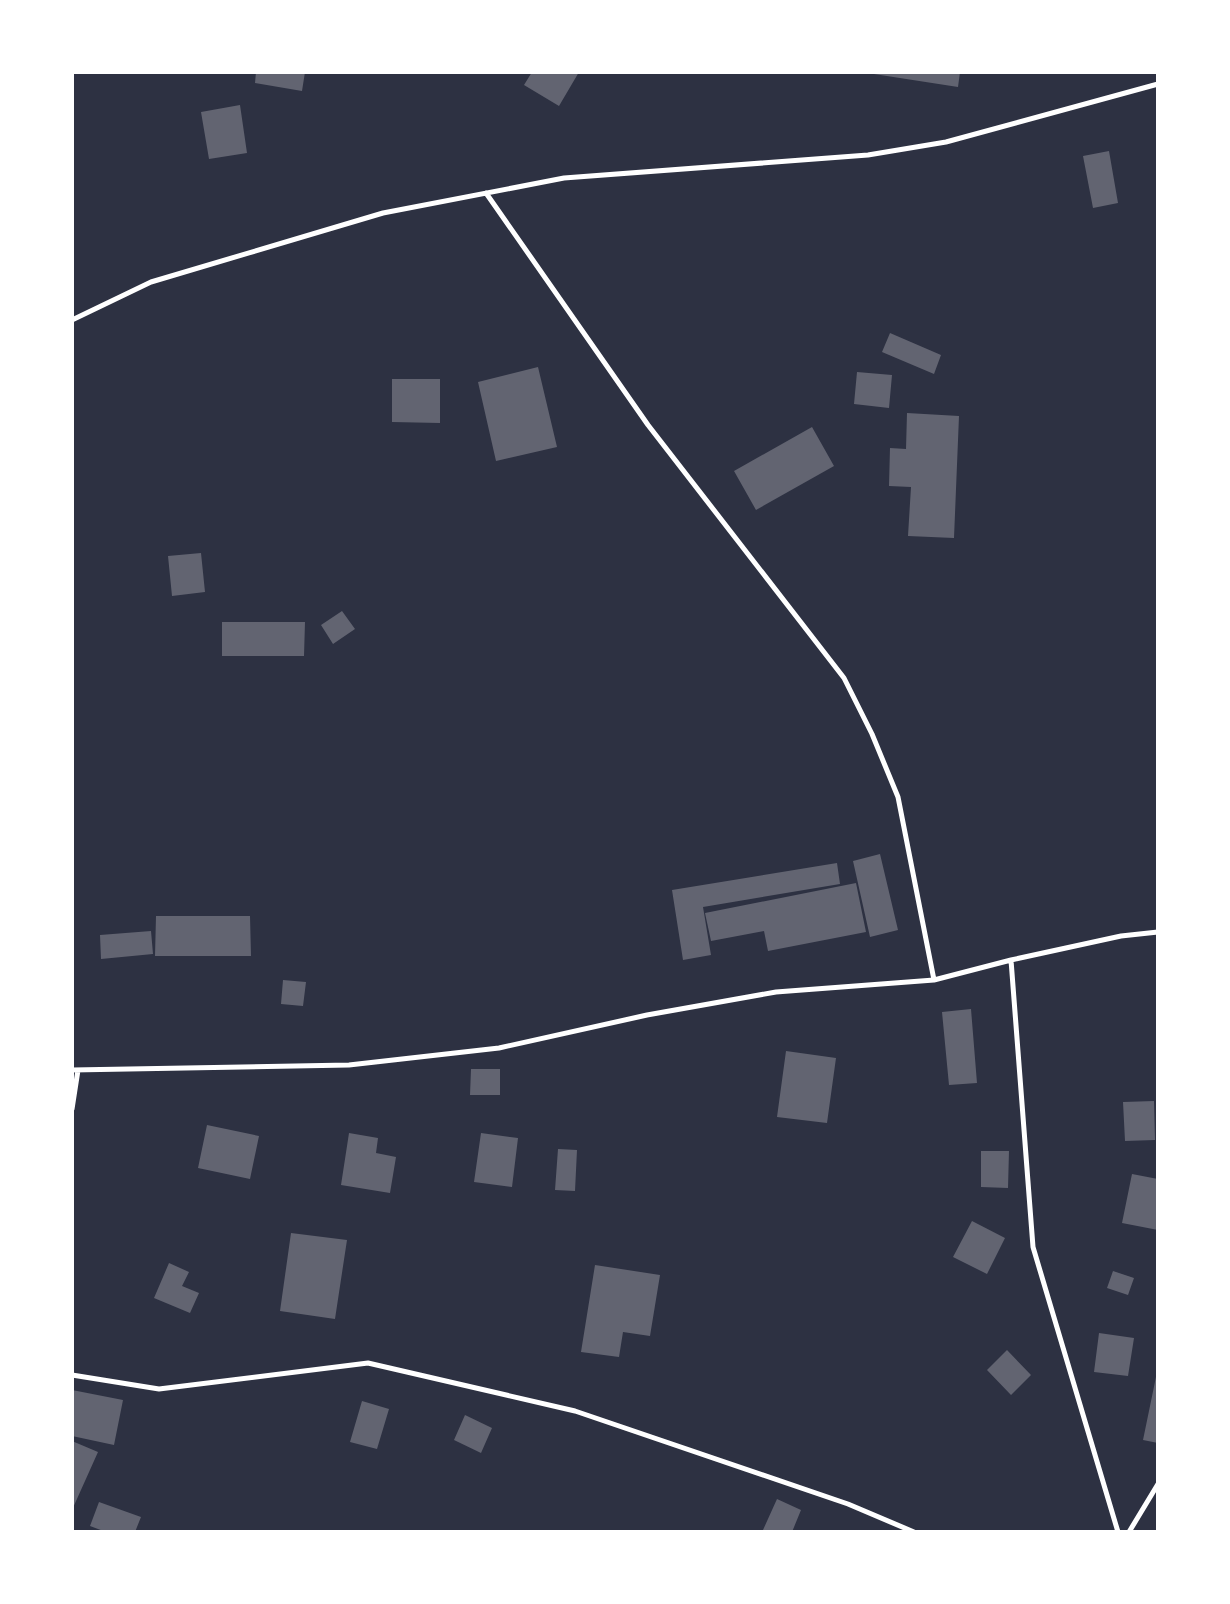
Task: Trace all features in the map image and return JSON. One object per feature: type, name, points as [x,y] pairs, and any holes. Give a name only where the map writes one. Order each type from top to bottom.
[{"type":"street","points":[[72,320],[151,282],[383,212],[564,178],[868,155],[946,142],[1158,84]]},
{"type":"street","points":[[486,193],[648,424],[844,678],[872,734],[898,797],[934,980]]},
{"type":"street","points":[[72,1109],[75,1070],[349,1065],[499,1048],[646,1015],[776,992],[934,980],[1011,960],[1121,936],[1158,932]]},
{"type":"street","points":[[1011,960],[1033,1247],[1118,1532]]},
{"type":"street","points":[[72,1375],[160,1389],[368,1363],[575,1411],[848,1504],[914,1532]]},
{"type":"street","points":[[1129,1532],[1158,1484]]},
{"type":"building","points":[[256,72],[305,72],[302,91],[255,83]]},
{"type":"building","points":[[532,72],[579,72],[559,106],[524,85]]},
{"type":"building","points":[[861,72],[960,72],[958,87]]},
{"type":"building","points":[[240,105],[247,153],[209,159],[201,112]]},
{"type":"building","points":[[1109,151],[1118,203],[1093,208],[1083,156]]},
{"type":"building","points":[[890,333],[941,355],[934,374],[882,352]]},
{"type":"building","points":[[538,367],[557,447],[496,461],[478,382]]},
{"type":"building","points":[[857,372],[892,375],[889,408],[854,404]]},
{"type":"building","points":[[392,379],[440,379],[440,423],[392,422]]},
{"type":"building","points":[[907,413],[959,416],[954,538],[908,536],[911,487],[889,486],[890,448],[906,449]]},
{"type":"building","points":[[812,427],[834,466],[756,510],[734,471]]},
{"type":"building","points":[[201,553],[205,592],[172,596],[168,556]]},
{"type":"building","points":[[342,611],[355,629],[333,644],[321,625]]},
{"type":"building","points":[[222,622],[305,622],[304,656],[222,656]]},
{"type":"building","points":[[880,854],[898,930],[870,937],[853,861]]},
{"type":"building","points":[[837,863],[840,884],[703,907],[711,955],[683,960],[672,890]]},
{"type":"building","points":[[856,883],[866,932],[768,951],[764,931],[711,941],[705,913]]},
{"type":"building","points":[[156,916],[250,916],[251,956],[155,956]]},
{"type":"building","points":[[151,931],[153,954],[101,959],[100,935]]},
{"type":"building","points":[[283,980],[306,982],[303,1006],[281,1004]]},
{"type":"building","points":[[971,1009],[977,1083],[949,1085],[942,1012]]},
{"type":"building","points":[[786,1051],[836,1058],[827,1123],[777,1117]]},
{"type":"building","points":[[471,1069],[500,1069],[500,1095],[470,1095]]},
{"type":"building","points":[[1154,1101],[1155,1140],[1125,1141],[1123,1102]]},
{"type":"building","points":[[207,1125],[259,1136],[250,1179],[198,1168]]},
{"type":"building","points":[[349,1133],[378,1138],[376,1153],[396,1157],[390,1193],[341,1185]]},
{"type":"building","points":[[481,1133],[518,1138],[512,1187],[474,1182]]},
{"type":"building","points":[[558,1149],[577,1150],[575,1191],[555,1190]]},
{"type":"building","points":[[981,1151],[1009,1151],[1008,1188],[981,1187]]},
{"type":"building","points":[[1132,1174],[1158,1179],[1158,1230],[1122,1223]]},
{"type":"building","points":[[972,1221],[1005,1238],[987,1274],[953,1257]]},
{"type":"building","points":[[291,1233],[347,1240],[335,1319],[280,1311]]},
{"type":"building","points":[[169,1263],[189,1272],[182,1286],[199,1293],[190,1313],[154,1298]]},
{"type":"building","points":[[595,1265],[660,1275],[650,1336],[623,1332],[619,1357],[581,1352]]},
{"type":"building","points":[[1113,1271],[1134,1278],[1128,1295],[1107,1288]]},
{"type":"building","points":[[1099,1333],[1134,1338],[1128,1376],[1094,1372]]},
{"type":"building","points":[[1007,1350],[1031,1375],[1011,1395],[987,1370]]},
{"type":"building","points":[[1158,1372],[1158,1443],[1143,1440]]},
{"type":"building","points":[[72,1390],[123,1400],[114,1445],[72,1436]]},
{"type":"building","points":[[362,1401],[389,1409],[377,1449],[350,1442]]},
{"type":"building","points":[[465,1415],[492,1428],[481,1453],[454,1440]]},
{"type":"building","points":[[72,1441],[98,1452],[72,1510]]},
{"type":"building","points":[[777,1499],[801,1510],[792,1532],[763,1530]]},
{"type":"building","points":[[99,1502],[141,1517],[135,1532],[106,1532],[90,1526]]}]
